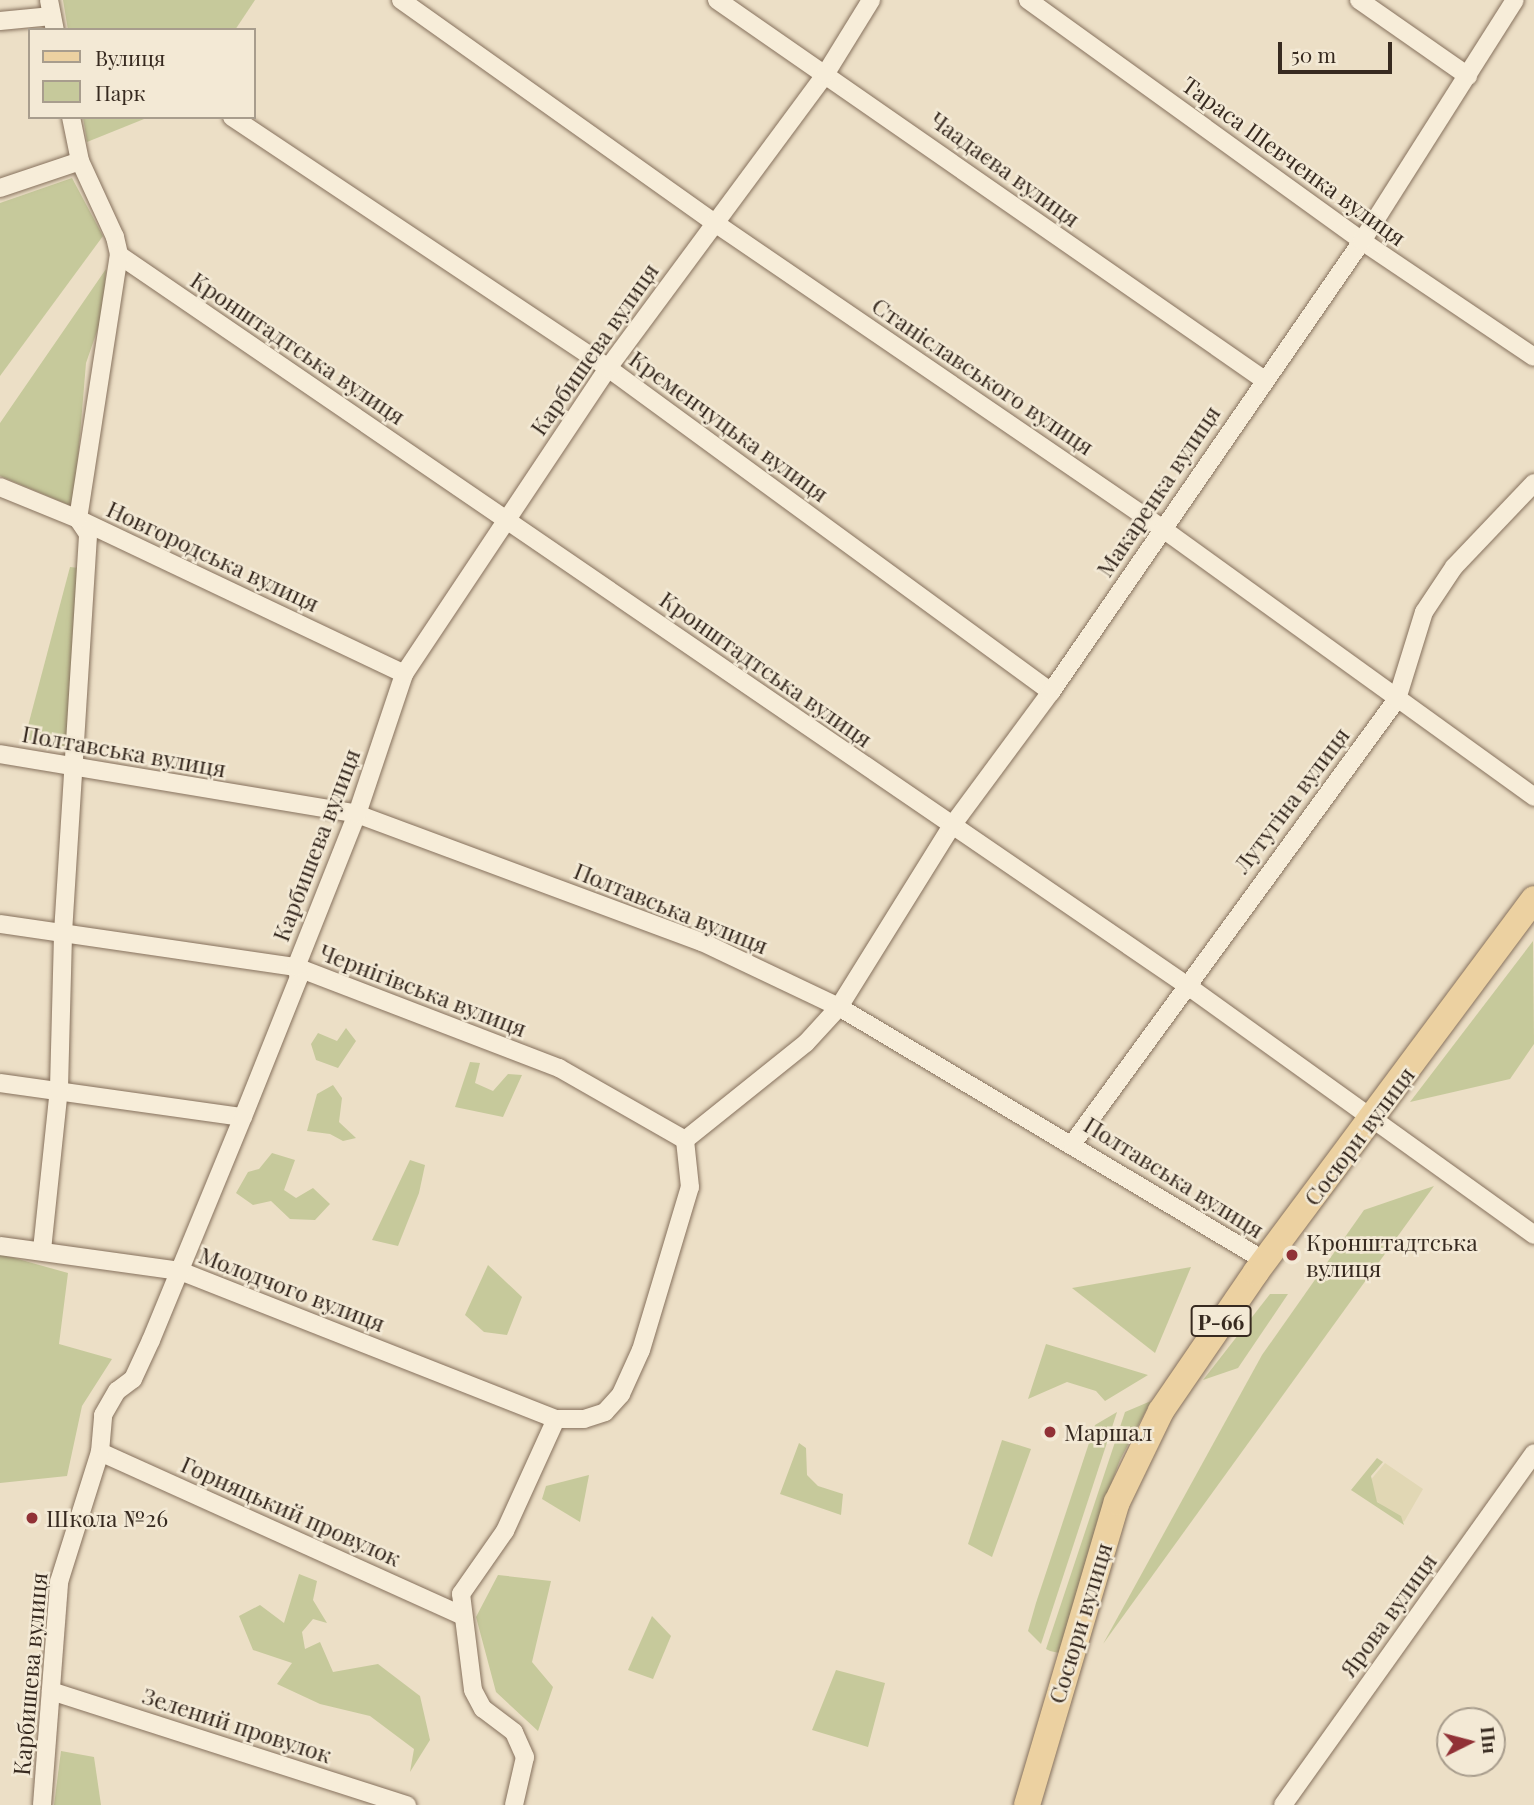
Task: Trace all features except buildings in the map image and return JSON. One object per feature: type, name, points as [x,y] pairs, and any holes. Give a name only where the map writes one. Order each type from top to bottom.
[{"type":"main road","name":"Сосюри вулиця","points":[[1031,1804],[1117,1502],[1137,1455],[1182,1377],[1534,899]]},
{"type":"street","name":"Станіславського вулиця","points":[[401,0],[715,223],[1163,529],[1534,797]]},
{"type":"street","name":"Чаадаєва вулиця","points":[[717,0],[826,73],[1263,379]]},
{"type":"street","name":"Карбишева вулиця","points":[[43,1805],[60,1582],[100,1452],[103,1415],[117,1391],[132,1379],[243,1117],[299,977],[296,967],[357,814],[404,674],[504,519],[608,368],[826,73],[871,0]]},
{"type":"street","name":"Тараса Шевченка вулиця","points":[[1028,0],[1362,241],[1534,356]]},
{"type":"street","points":[[1359,0],[1468,76]]},
{"type":"street","name":"Макаренка вулиця","points":[[685,1140],[806,1043],[839,1007],[951,827],[1051,692],[1263,379],[1362,241],[1515,0]]},
{"type":"street","points":[[0,21],[52,15]]},
{"type":"street","points":[[42,1250],[59,1088],[63,933],[76,770],[88,534],[78,519],[119,255],[80,161],[71,119]]},
{"type":"street","name":"Кременчуцька вулиця","points":[[235,119],[608,368],[1051,692]]},
{"type":"street","points":[[0,188],[80,161]]},
{"type":"street","name":"Кронштадтська вулиця","points":[[119,255],[951,827],[1185,984],[1534,1235]]},
{"type":"street","name":"Лутугіна вулиця","points":[[1073,1143],[1185,984],[1397,699],[1424,612],[1454,567],[1534,483]]},
{"type":"street","name":"Новгородська вулиця","points":[[0,487],[78,519],[404,674]]},
{"type":"street","name":"Полтавська вулиця","points":[[0,754],[76,770],[357,814],[702,942],[839,1007],[1073,1143],[1265,1261]]},
{"type":"street","name":"Чернігівська вулиця","points":[[0,924],[296,967],[559,1068],[685,1140]]},
{"type":"street","points":[[0,1083],[59,1088],[243,1117]]},
{"type":"street","points":[[514,1805],[525,1757],[514,1732],[483,1709],[473,1690],[461,1594],[505,1531],[556,1419],[584,1419],[605,1412],[621,1394],[641,1350],[690,1187],[685,1140]]},
{"type":"street","name":"Молодчого вулиця","points":[[0,1246],[180,1271],[556,1419]]},
{"type":"street","name":"Горняцький провулок","points":[[100,1452],[463,1616]]},
{"type":"street","name":"Ярова вулиця","points":[[1283,1805],[1534,1453]]},
{"type":"street","name":"Зелений провулок","points":[[51,1691],[407,1805]]},
{"type":"shaded area","points":[[1385,1463],[1423,1489],[1404,1522],[1362,1490]]},
{"type":"green space","points":[[63,0],[255,0],[236,28],[68,28]]},
{"type":"green space","points":[[83,119],[144,119],[87,142]]},
{"type":"green space","points":[[72,178],[103,236],[0,376],[0,203]]},
{"type":"green space","points":[[106,269],[103,314],[86,363],[74,507],[0,476],[0,423]]},
{"type":"green space","points":[[70,567],[79,568],[68,750],[24,741]]},
{"type":"green space","points":[[1533,941],[1534,1044],[1510,1079],[1410,1102]]},
{"type":"green space","points":[[346,1028],[356,1041],[338,1068],[316,1060],[311,1044],[318,1033],[337,1041]]},
{"type":"green space","points":[[470,1062],[480,1063],[475,1083],[493,1091],[508,1074],[522,1075],[503,1117],[455,1107]]},
{"type":"green space","points":[[333,1085],[342,1098],[339,1122],[356,1138],[343,1141],[330,1134],[307,1131],[317,1094]]},
{"type":"green space","points":[[272,1153],[295,1160],[284,1190],[296,1198],[313,1188],[330,1204],[315,1220],[290,1219],[271,1201],[253,1205],[236,1193],[248,1172],[259,1169]]},
{"type":"green space","points":[[410,1160],[425,1165],[419,1193],[398,1246],[372,1240]]},
{"type":"green space","points":[[1434,1186],[1103,1644],[1262,1355],[1364,1210]]},
{"type":"green space","points":[[0,1254],[68,1273],[59,1344],[112,1359],[82,1406],[67,1476],[0,1483]]},
{"type":"green space","points":[[488,1265],[522,1297],[507,1335],[484,1332],[465,1315]]},
{"type":"green space","points":[[1191,1267],[1155,1353],[1072,1288]]},
{"type":"green space","points":[[1270,1294],[1288,1294],[1238,1368],[1203,1380]]},
{"type":"green space","points":[[1046,1344],[1148,1375],[1105,1401],[1096,1391],[1067,1382],[1028,1399]]},
{"type":"green space","points":[[1151,1401],[1120,1460],[1097,1522],[1062,1647],[1059,1653],[1050,1651],[1046,1649],[1125,1412]]},
{"type":"green space","points":[[1117,1412],[1041,1644],[1028,1631],[1036,1603],[1095,1425]]},
{"type":"green space","points":[[1002,1440],[1031,1449],[992,1557],[968,1544]]},
{"type":"green space","points":[[799,1443],[806,1448],[807,1475],[818,1486],[843,1494],[841,1515],[780,1494]]},
{"type":"green space","points":[[1377,1458],[1383,1462],[1371,1476],[1377,1502],[1401,1516],[1404,1525],[1351,1490]]},
{"type":"green space","points":[[589,1475],[580,1522],[542,1499],[546,1486]]},
{"type":"green space","points":[[299,1574],[317,1581],[313,1600],[327,1623],[313,1619],[302,1632],[305,1649],[320,1642],[333,1672],[378,1664],[420,1696],[430,1740],[410,1772],[414,1749],[370,1716],[320,1704],[277,1684],[292,1663],[253,1650],[239,1616],[260,1605],[284,1623]]},
{"type":"green space","points":[[498,1575],[551,1581],[532,1662],[553,1687],[538,1731],[496,1692],[476,1617]]},
{"type":"green space","points":[[652,1616],[671,1636],[653,1679],[628,1670]]},
{"type":"green space","points":[[836,1670],[885,1683],[868,1747],[812,1730]]},
{"type":"green space","points":[[61,1751],[94,1757],[101,1805],[54,1805]]},
{"type":"place","name":"Кронштадтська вулиця","points":[[1292,1255]]},
{"type":"place","name":"Маршал","points":[[1050,1432]]},
{"type":"place","name":"Школа №26","points":[[32,1518]]}]
